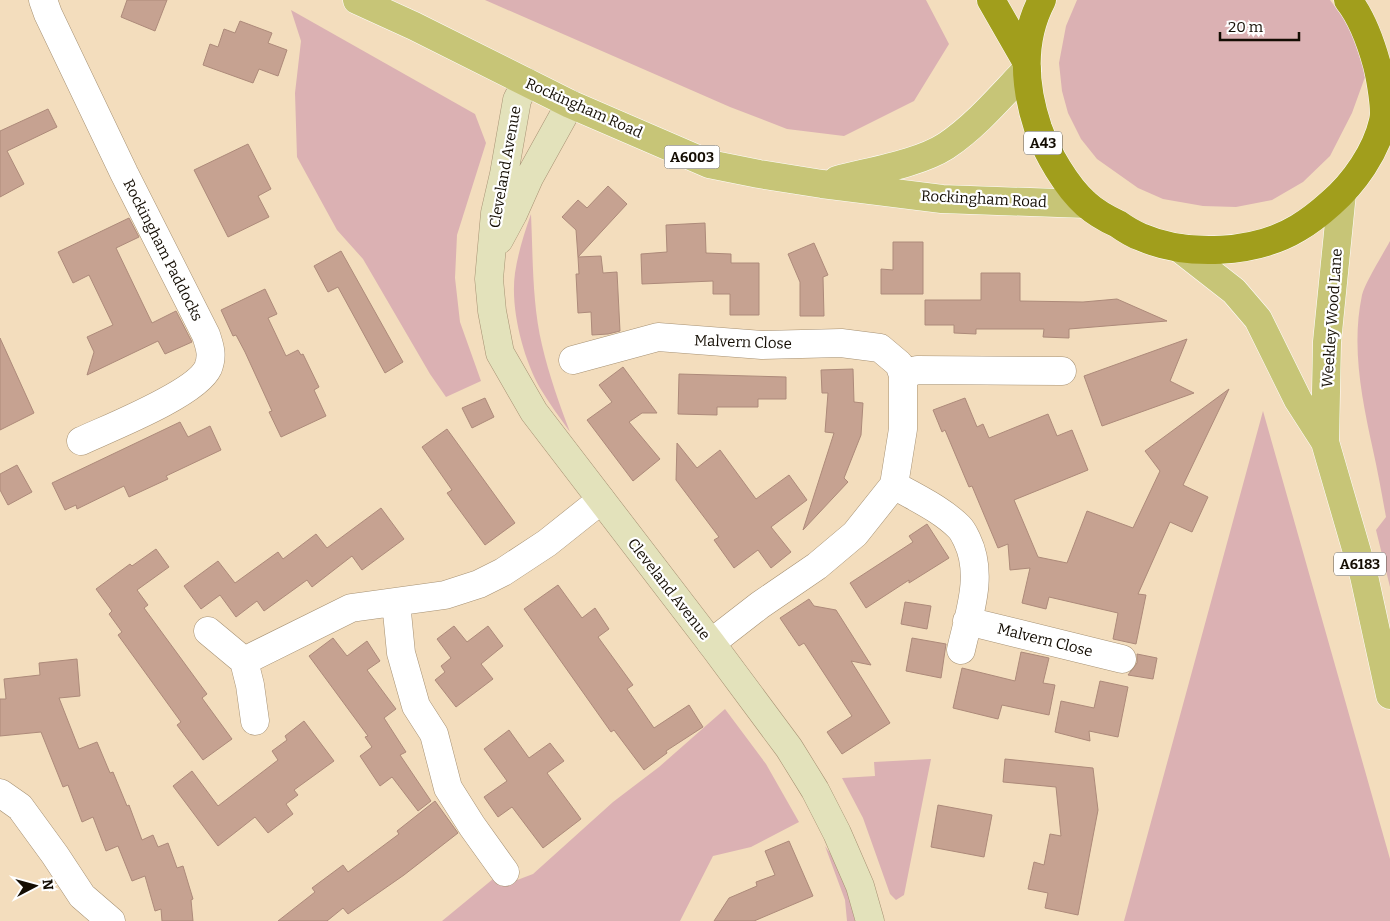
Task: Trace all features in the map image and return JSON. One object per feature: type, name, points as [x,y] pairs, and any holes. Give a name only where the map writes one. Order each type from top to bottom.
[{"type":"highway","name":"A43","points":[[991,0],[1027,65]]},
{"type":"highway","name":"A43","points":[[1042,0],[1029,33],[1027,65],[1030,100],[1044,145],[1061,174],[1086,204],[1142,238],[1179,248],[1207,250],[1236,248],[1276,238],[1298,228],[1316,216],[1342,193],[1357,174],[1373,148],[1387,116],[1370,38],[1348,0]]},
{"type":"main road","name":"Rockingham Road","points":[[357,0],[414,26],[570,104],[710,164],[822,184],[942,199],[1086,204]]},
{"type":"main road","name":"Rockingham Road","points":[[822,184],[924,157],[946,146],[977,121],[1027,65]]},
{"type":"main road","name":"Weekley Wood Lane","points":[[1325,442],[1327,342],[1342,193]]},
{"type":"main road","name":"Weekley Wood Lane","points":[[1179,248],[1234,291],[1258,319],[1298,400],[1325,442],[1364,576],[1390,694]]},
{"type":"street","name":"Rockingham Paddocks","points":[[43,0],[124,172],[206,335],[212,354],[208,369],[195,384],[177,396],[81,441]]},
{"type":"street","name":"Cleveland Avenue","points":[[526,82],[517,100],[495,213],[491,254],[489,279],[492,311],[500,353],[534,412],[789,748],[815,790],[838,833],[860,886],[870,921]]},
{"type":"street","name":"Cleveland Avenue","points":[[491,254],[513,214],[529,178],[570,104]]},
{"type":"street","name":"Malvern Close","points":[[573,360],[658,337],[762,345],[841,342],[880,348],[899,364],[903,375]]},
{"type":"street","points":[[711,643],[760,605],[817,566],[850,539],[894,485],[903,429],[903,375],[917,370],[1062,371]]},
{"type":"street","points":[[894,485],[926,503],[961,529],[973,552],[976,572],[960,650]]},
{"type":"street","points":[[244,661],[351,608],[445,595],[487,580],[547,544],[601,500]]},
{"type":"street","points":[[396,602],[401,653],[416,706],[434,734],[448,788],[505,872]]},
{"type":"street","name":"Malvern Close","points":[[967,621],[1122,659]]},
{"type":"street","points":[[208,631],[244,661],[250,684],[255,721]]},
{"type":"street","points":[[0,792],[20,807],[82,896],[111,921]]},
{"type":"shaded area","points":[[485,0],[926,0],[949,44],[914,101],[844,136],[787,129],[730,107]]},
{"type":"shaded area","points":[[1077,0],[1330,0],[1351,28],[1362,54],[1365,77],[1352,113],[1330,156],[1303,182],[1272,200],[1236,207],[1203,206],[1163,199],[1138,188],[1097,159],[1081,139],[1068,113],[1062,91],[1059,63],[1066,26]]},
{"type":"shaded area","points":[[291,10],[475,114],[486,143],[457,235],[455,278],[460,322],[481,381],[446,397],[430,374],[363,259],[337,230],[297,157],[295,93],[301,41]]},
{"type":"shaded area","points":[[531,214],[536,313],[551,378],[570,432],[547,399],[534,376],[523,348],[516,317],[514,302],[515,273]]},
{"type":"shaded area","points":[[1390,241],[1390,587],[1376,530],[1386,517],[1359,373],[1358,334],[1362,295],[1370,276]]},
{"type":"shaded area","points":[[1263,411],[1390,859],[1390,921],[1124,921]]},
{"type":"shaded area","points":[[725,709],[766,764],[799,822],[751,847],[713,856],[680,921],[442,921],[493,879],[512,882],[533,874],[613,802],[659,767]]},
{"type":"shaded area","points":[[931,759],[904,895],[896,900],[890,894],[863,818],[842,778],[875,776],[874,762]]},
{"type":"shaded area","points":[[825,846],[841,873],[857,921],[847,921],[845,900]]},
{"type":"building","points":[[127,0],[167,0],[155,31],[121,17]]},
{"type":"building","points":[[240,21],[272,33],[268,43],[287,50],[278,76],[259,69],[253,83],[203,65],[210,44],[218,47],[224,29],[235,33]]},
{"type":"building","points":[[48,109],[57,127],[7,151],[24,184],[0,197],[0,131]]},
{"type":"building","points":[[248,144],[271,189],[258,196],[269,217],[228,237],[194,170]]},
{"type":"building","points":[[608,186],[627,204],[578,257],[576,230],[562,217],[578,200],[587,208]]},
{"type":"building","points":[[129,218],[139,237],[116,248],[152,323],[176,311],[192,342],[165,354],[158,341],[87,375],[94,352],[87,337],[113,325],[89,275],[73,283],[58,252]]},
{"type":"building","points":[[705,223],[706,253],[731,254],[731,263],[759,263],[759,315],[730,315],[730,294],[713,294],[713,281],[642,284],[641,254],[667,252],[666,225]]},
{"type":"building","points":[[893,242],[923,242],[923,294],[881,294],[881,269],[893,270]]},
{"type":"building","points":[[814,243],[828,275],[823,277],[824,316],[800,316],[800,282],[788,254]]},
{"type":"building","points":[[341,251],[403,362],[385,373],[338,287],[328,292],[314,266]]},
{"type":"building","points":[[601,256],[603,273],[617,272],[620,331],[592,335],[591,312],[578,313],[576,274],[579,274],[578,257]]},
{"type":"building","points":[[981,273],[1020,273],[1020,301],[1083,302],[1117,299],[1167,321],[1069,329],[1069,338],[1043,337],[1044,329],[976,329],[976,334],[954,333],[954,325],[925,325],[925,300],[981,300]]},
{"type":"building","points":[[265,289],[277,314],[268,318],[286,356],[298,350],[301,355],[303,354],[319,387],[314,390],[326,416],[281,437],[269,412],[272,411],[245,352],[236,335],[233,336],[221,310]]},
{"type":"building","points":[[0,338],[34,413],[0,430]]},
{"type":"building","points":[[1187,339],[1170,381],[1194,393],[1102,426],[1084,376]]},
{"type":"building","points":[[623,367],[657,413],[642,413],[629,422],[660,459],[633,481],[587,420],[612,402],[599,385]]},
{"type":"building","points":[[853,369],[854,402],[863,403],[861,435],[844,478],[848,482],[803,530],[834,433],[825,432],[828,393],[822,393],[821,370]]},
{"type":"building","points":[[679,374],[786,377],[786,399],[758,399],[758,407],[717,407],[717,415],[678,414]]},
{"type":"building","points":[[1229,389],[1183,485],[1208,497],[1192,532],[1170,522],[1138,594],[1146,595],[1136,644],[1113,639],[1118,613],[1049,597],[1046,609],[1022,603],[1030,568],[1010,570],[1008,544],[998,548],[972,486],[969,487],[945,430],[942,432],[933,410],[965,398],[977,427],[983,424],[989,438],[1048,414],[1057,436],[1072,430],[1088,470],[1014,500],[1038,557],[1067,563],[1087,511],[1133,528],[1160,471],[1145,451]]},
{"type":"building","points":[[485,398],[494,417],[472,428],[462,408]]},
{"type":"building","points":[[180,422],[188,437],[210,426],[221,450],[166,476],[168,479],[129,497],[124,486],[77,509],[76,505],[65,510],[52,483]]},
{"type":"building","points":[[447,429],[515,523],[485,545],[447,493],[452,490],[422,447]]},
{"type":"building","points":[[677,443],[697,468],[720,450],[756,499],[789,475],[807,500],[771,527],[791,552],[771,568],[758,550],[734,568],[714,540],[719,537],[676,480]]},
{"type":"building","points":[[17,465],[32,492],[8,505],[0,490],[0,474]]},
{"type":"building","points":[[381,508],[404,539],[362,570],[352,556],[312,587],[307,580],[264,611],[257,601],[236,617],[220,595],[201,609],[184,586],[218,561],[235,583],[278,552],[283,559],[316,534],[327,548]]},
{"type":"building","points":[[927,524],[949,558],[909,583],[909,580],[866,608],[850,583],[913,542],[909,536]]},
{"type":"building","points":[[156,549],[169,567],[137,590],[148,605],[144,608],[207,694],[202,698],[232,739],[203,760],[177,725],[181,722],[118,635],[122,632],[109,614],[112,611],[96,589],[130,564],[132,566]]},
{"type":"building","points":[[558,585],[582,618],[595,608],[609,629],[598,637],[633,685],[627,689],[654,728],[689,705],[703,727],[666,751],[667,753],[644,770],[614,730],[611,732],[524,609]]},
{"type":"building","points":[[809,599],[814,606],[836,610],[871,665],[851,661],[890,723],[842,754],[827,732],[852,716],[804,643],[799,646],[780,618]]},
{"type":"building","points":[[905,602],[931,606],[927,629],[901,624]]},
{"type":"building","points":[[454,626],[467,642],[488,626],[503,646],[481,664],[493,679],[456,707],[435,680],[445,672],[441,666],[451,658],[437,639]]},
{"type":"building","points":[[333,638],[347,656],[367,641],[380,661],[367,670],[396,709],[384,718],[406,752],[400,755],[431,801],[418,811],[392,777],[380,786],[360,756],[372,747],[365,737],[368,736],[309,656]]},
{"type":"building","points":[[912,638],[946,644],[941,678],[906,671]]},
{"type":"building","points":[[1021,652],[1049,658],[1043,683],[1055,685],[1049,715],[1002,705],[998,719],[953,708],[962,668],[1015,681]]},
{"type":"building","points":[[1137,654],[1157,658],[1153,679],[1128,675],[1137,663]]},
{"type":"building","points":[[77,659],[80,696],[59,698],[79,749],[97,742],[110,773],[113,772],[127,806],[129,805],[142,840],[153,835],[158,847],[168,843],[177,868],[183,866],[193,899],[191,900],[193,921],[162,921],[161,909],[155,911],[145,876],[132,881],[118,846],[106,851],[93,817],[82,822],[68,785],[63,787],[41,732],[0,736],[0,699],[6,699],[4,679],[40,675],[39,663]]},
{"type":"building","points":[[1100,681],[1128,687],[1118,737],[1089,731],[1090,741],[1055,732],[1061,701],[1094,708]]},
{"type":"building","points":[[304,721],[334,761],[294,790],[298,795],[286,804],[293,814],[268,833],[255,817],[218,846],[173,786],[192,771],[218,806],[278,760],[272,751],[287,740],[285,736]]},
{"type":"building","points":[[509,730],[529,758],[550,743],[564,761],[547,773],[581,819],[543,848],[512,807],[498,817],[484,797],[507,781],[484,749]]},
{"type":"building","points":[[1005,759],[1093,768],[1098,810],[1078,915],[1045,908],[1048,893],[1028,889],[1034,862],[1044,865],[1050,834],[1061,836],[1056,787],[1003,782]]},
{"type":"building","points":[[435,801],[458,833],[404,875],[348,914],[343,908],[327,921],[278,921],[315,892],[312,888],[343,865],[348,872],[399,834],[397,831]]},
{"type":"building","points":[[938,805],[992,815],[984,857],[931,847]]},
{"type":"building","points":[[789,841],[813,896],[754,921],[714,921],[729,898],[757,886],[756,882],[775,875],[765,851]]}]
